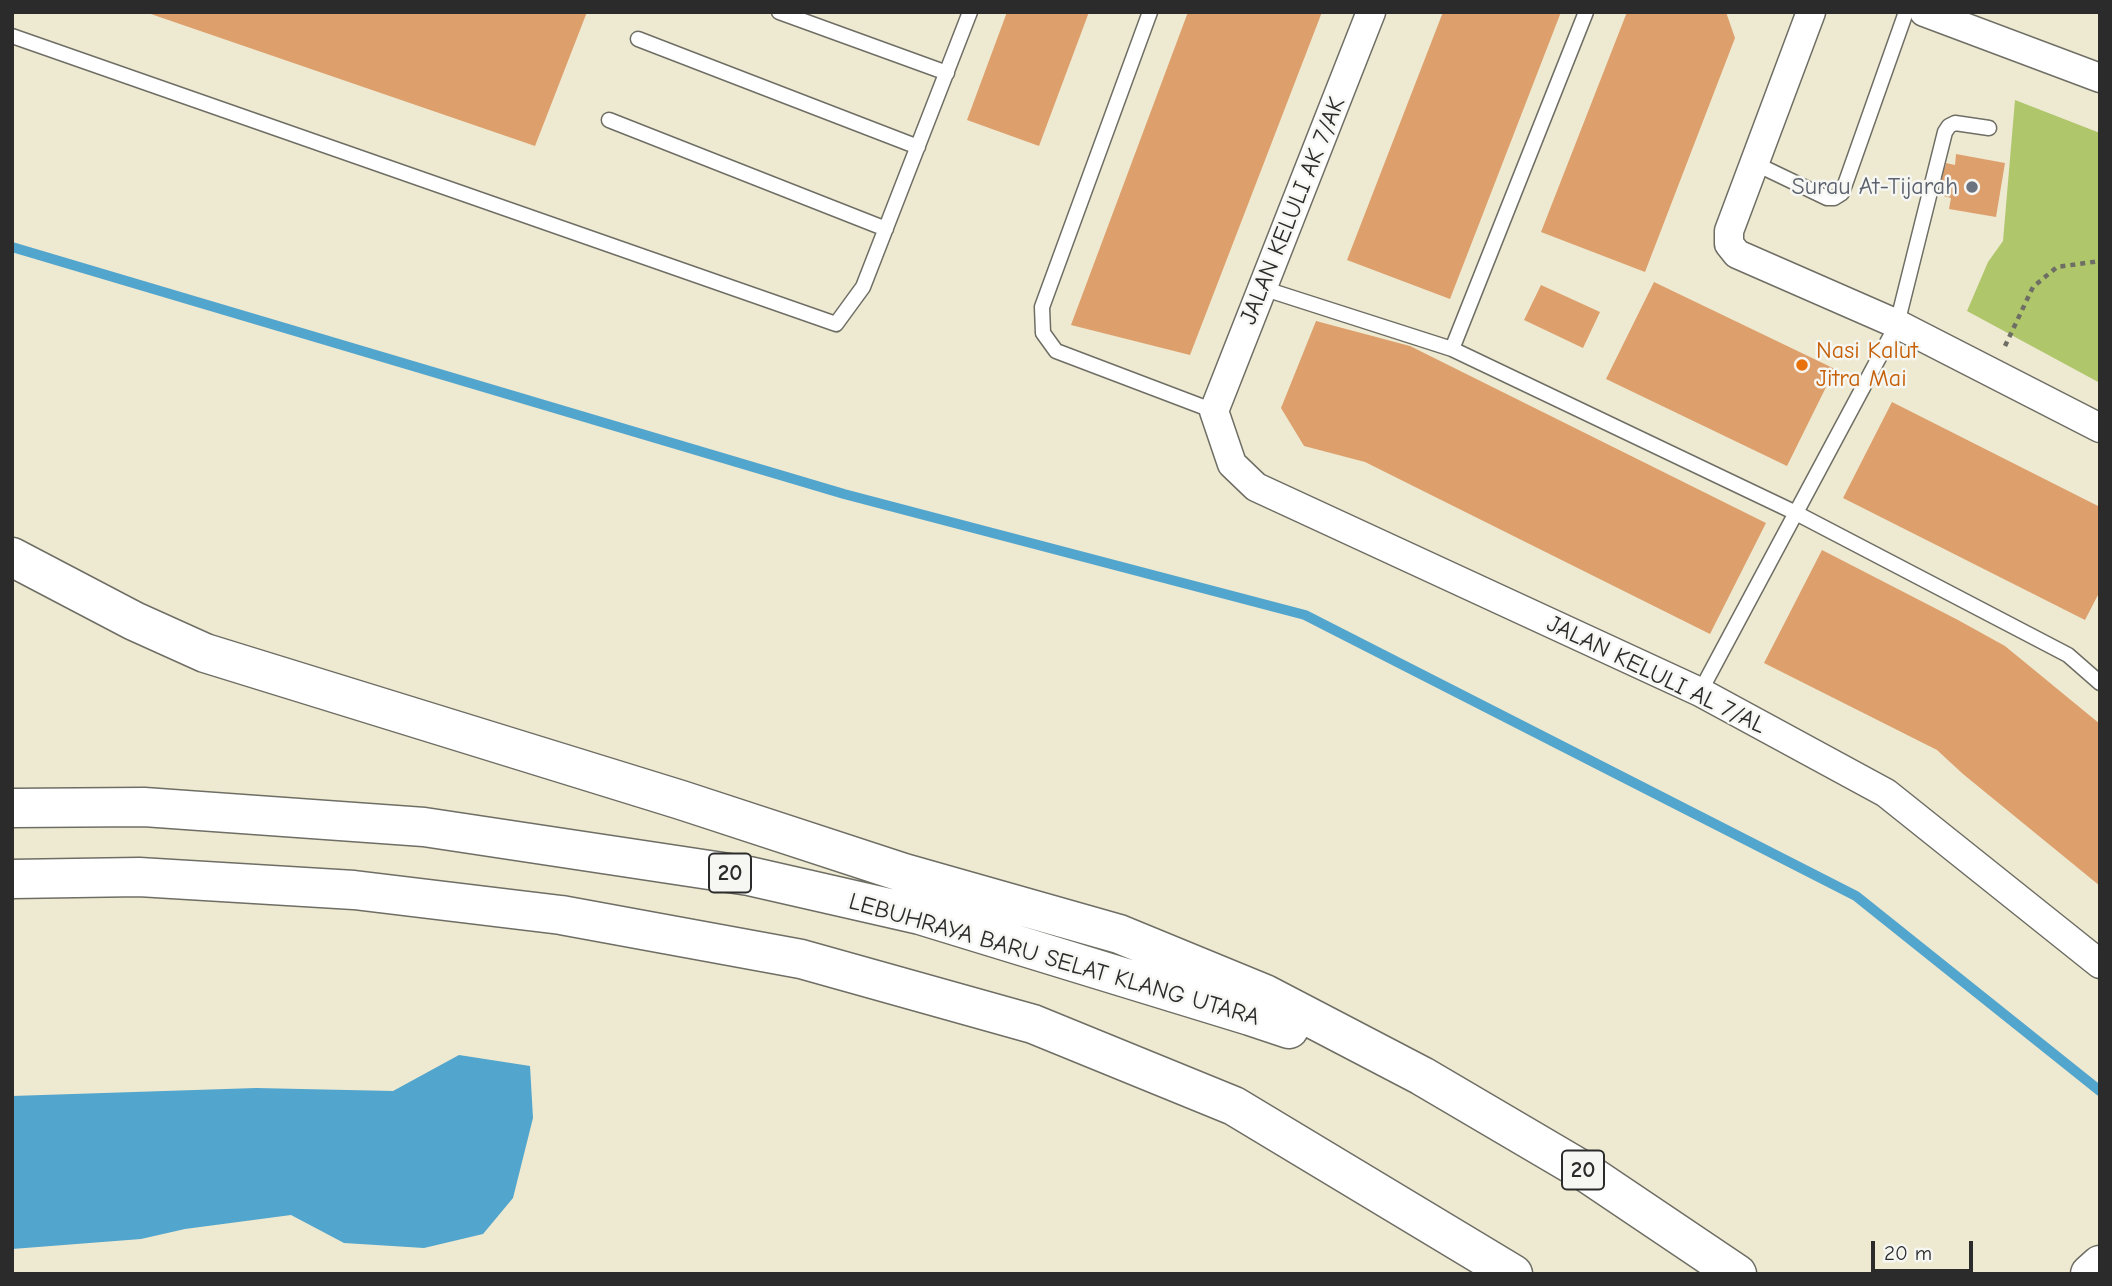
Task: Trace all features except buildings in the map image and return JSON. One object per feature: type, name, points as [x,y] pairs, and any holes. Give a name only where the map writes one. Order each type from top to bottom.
[{"type":"main road","points":[[12,557],[134,621],[219,657],[681,800],[904,873],[1119,933],[1265,994],[1422,1076]]},
{"type":"main road","name":"LEBUHRAYA BARU SELAT KLANG UTARA","points":[[12,808],[144,807],[424,827],[749,876],[920,915],[1250,1016],[1422,1076]]},
{"type":"main road","points":[[12,897],[139,877]]},
{"type":"main road","points":[[12,879],[139,877],[354,890],[548,914],[801,959],[1033,1024],[1234,1106],[1513,1274]]},
{"type":"main road","name":"20","points":[[1422,1076],[1587,1173],[1737,1274]]},
{"type":"main road","points":[[2090,1274],[2100,1265]]},
{"type":"street","name":"JALAN KELULI AK 7/AK","points":[[1214,411],[1371,12]]},
{"type":"street","points":[[1811,12],[1729,230],[1730,244],[1737,254],[1897,324],[2100,428]]},
{"type":"street","points":[[1924,12],[2100,78]]},
{"type":"street","name":"JALAN KELULI AL 7/AL","points":[[1214,411],[1232,464],[1256,487],[1700,692],[1886,793],[2100,964]]},
{"type":"lane","points":[[779,12],[947,73]]},
{"type":"lane","points":[[12,36],[835,324],[863,287],[970,12]]},
{"type":"lane","points":[[1150,12],[1042,307],[1043,333],[1056,351],[1214,411]]},
{"type":"lane","points":[[1452,349],[1586,12]]},
{"type":"lane","points":[[1754,163],[1826,198],[1834,198],[1842,193],[1906,12]]},
{"type":"lane","points":[[638,39],[918,147]]},
{"type":"lane","points":[[609,120],[886,229]]},
{"type":"lane","points":[[1700,692],[1897,324],[1945,132],[1955,123],[1989,128]]},
{"type":"lane","points":[[1262,288],[1452,349],[1796,513],[2068,655],[2100,683]]},
{"type":"path","points":[[1992,374],[2033,287],[2057,267],[2100,261]]},
{"type":"green space","points":[[2015,100],[2100,133],[2100,383],[1967,311],[1988,262],[2003,241]]},
{"type":"water","points":[[459,1055],[530,1066],[533,1118],[513,1198],[483,1234],[424,1248],[344,1243],[291,1215],[185,1229],[141,1239],[12,1249],[12,1096],[256,1088],[393,1091]]},
{"type":"waterway","points":[[12,247],[844,494],[1305,615],[1856,896],[2100,1091]]},
{"type":"place","name":"Surau At-Tijarah","points":[[1972,187]]},
{"type":"place","name":"Nasi Kalut Jitra Mai","points":[[1802,365]]}]
